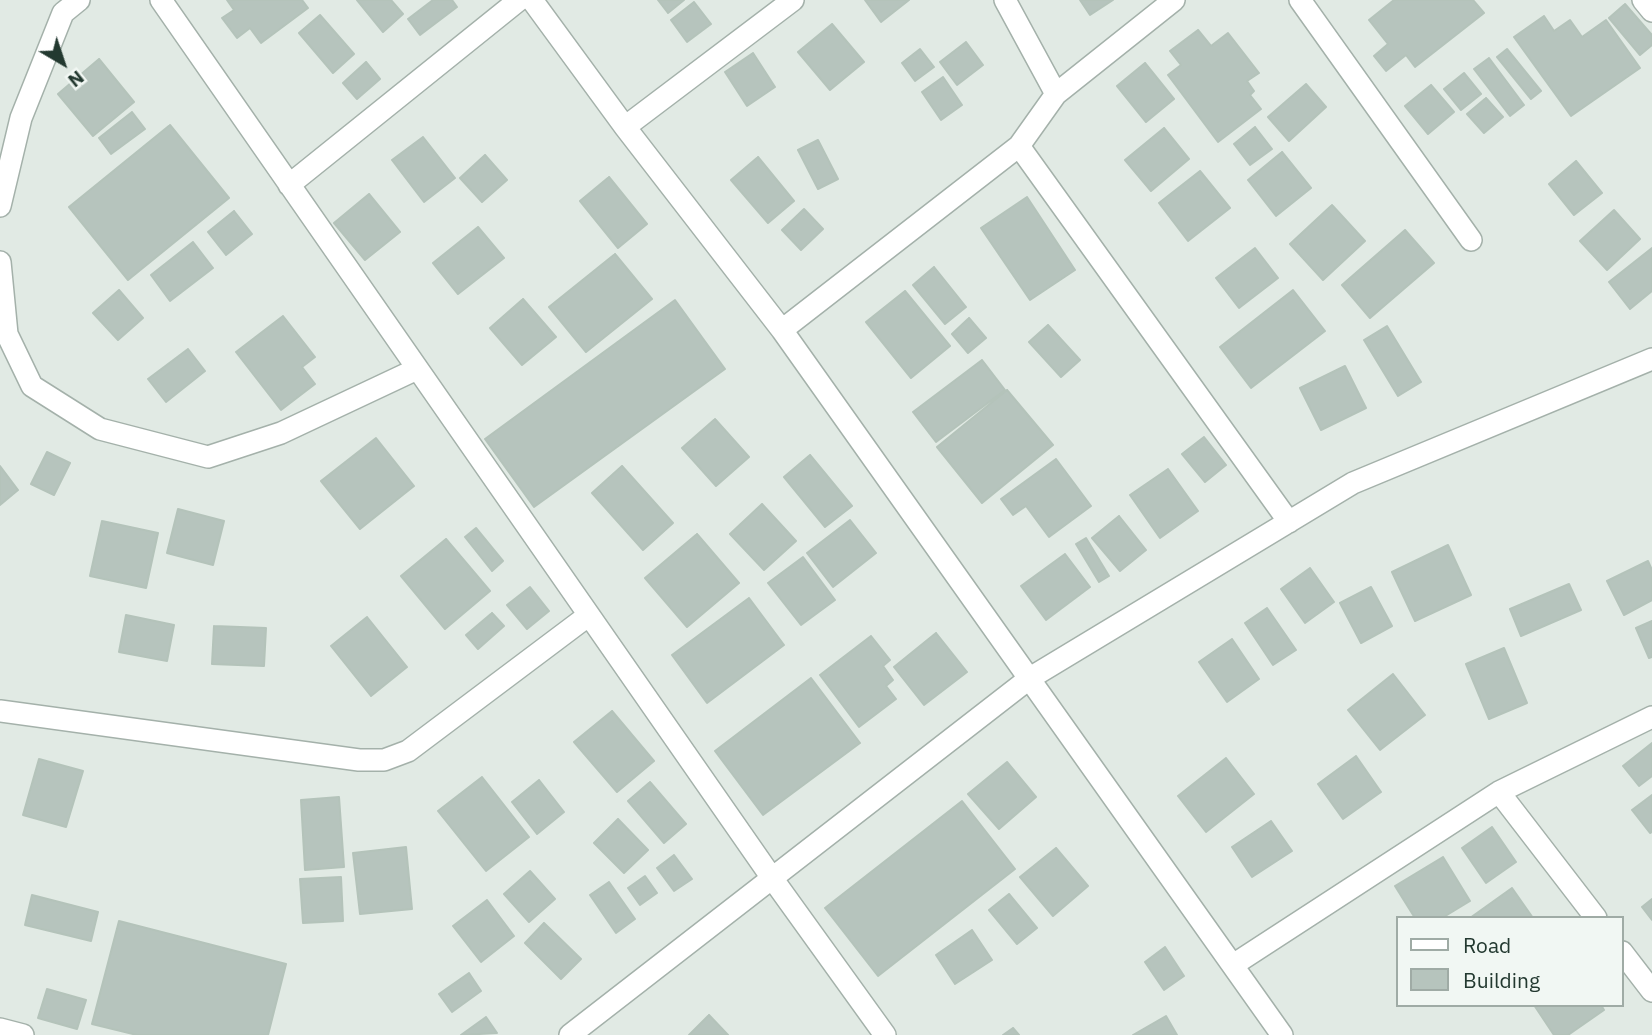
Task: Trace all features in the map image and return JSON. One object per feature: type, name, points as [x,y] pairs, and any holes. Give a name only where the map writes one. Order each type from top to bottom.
[{"type":"street","points":[[0,206],[21,118],[63,13],[79,0]]},
{"type":"street","points":[[161,0],[772,878],[885,1035]]},
{"type":"street","points":[[289,185],[519,0]]},
{"type":"street","points":[[532,0],[625,127],[782,330],[1282,1035]]},
{"type":"street","points":[[625,127],[793,0]]},
{"type":"street","points":[[1005,0],[1056,94]]},
{"type":"street","points":[[782,330],[1019,146],[1056,94],[1174,0]]},
{"type":"street","points":[[1300,0],[1471,240]]},
{"type":"street","points":[[1643,0],[1652,11]]},
{"type":"street","points":[[1019,146],[1289,522]]},
{"type":"street","points":[[0,262],[7,334],[32,386],[100,429],[208,457],[281,433],[417,369]]},
{"type":"street","points":[[570,1035],[1030,678],[1353,483],[1652,359]]},
{"type":"street","points":[[0,711],[359,760],[384,760],[408,751],[589,615]]},
{"type":"street","points":[[1233,965],[1499,792],[1652,717]]},
{"type":"street","points":[[1499,792],[1594,916]]},
{"type":"street","points":[[1624,955],[1652,991]]},
{"type":"street","points":[[0,1028],[23,1035]]},
{"type":"building","points":[[227,0],[302,0],[308,8],[261,43],[250,28],[237,38],[222,18],[234,10]]},
{"type":"building","points":[[357,0],[391,0],[403,14],[383,32]]},
{"type":"building","points":[[433,0],[452,0],[457,7],[420,35],[408,19]]},
{"type":"building","points":[[658,0],[684,0],[668,13]]},
{"type":"building","points":[[865,0],[909,0],[881,22]]},
{"type":"building","points":[[1080,0],[1113,0],[1090,15]]},
{"type":"building","points":[[1394,0],[1473,0],[1484,13],[1415,67],[1406,55],[1386,71],[1374,56],[1388,44],[1369,20]]},
{"type":"building","points":[[694,2],[711,24],[687,42],[671,20]]},
{"type":"building","points":[[1625,4],[1652,35],[1652,45],[1640,55],[1609,18]]},
{"type":"building","points":[[320,15],[354,54],[333,73],[299,33]]},
{"type":"building","points":[[1544,16],[1554,31],[1570,20],[1582,37],[1606,20],[1640,68],[1571,116],[1514,37]]},
{"type":"building","points":[[832,24],[864,62],[830,90],[798,52]]},
{"type":"building","points":[[1198,30],[1211,46],[1228,33],[1259,73],[1247,81],[1254,91],[1250,95],[1261,109],[1218,142],[1168,75],[1181,65],[1170,51]]},
{"type":"building","points":[[966,42],[983,65],[957,85],[940,62]]},
{"type":"building","points":[[920,49],[934,67],[915,81],[902,63]]},
{"type":"building","points":[[1507,49],[1541,91],[1531,99],[1497,57]]},
{"type":"building","points":[[753,53],[775,87],[747,106],[725,72]]},
{"type":"building","points":[[1489,58],[1524,105],[1510,116],[1474,69]]},
{"type":"building","points":[[99,59],[134,102],[93,136],[58,94]]},
{"type":"building","points":[[366,62],[380,79],[357,99],[343,83]]},
{"type":"building","points":[[1145,63],[1174,99],[1146,122],[1117,86]]},
{"type":"building","points":[[1464,73],[1481,94],[1461,110],[1444,89]]},
{"type":"building","points":[[943,77],[962,105],[941,120],[922,92]]},
{"type":"building","points":[[1306,84],[1326,107],[1289,141],[1268,117]]},
{"type":"building","points":[[1431,85],[1454,112],[1428,134],[1405,106]]},
{"type":"building","points":[[1486,98],[1503,117],[1484,133],[1467,114]]},
{"type":"building","points":[[132,112],[145,129],[111,154],[99,138]]},
{"type":"building","points":[[170,125],[229,198],[128,280],[69,207]]},
{"type":"building","points":[[1255,127],[1272,149],[1250,165],[1234,144]]},
{"type":"building","points":[[1164,128],[1189,159],[1151,191],[1125,160]]},
{"type":"building","points":[[423,137],[455,178],[424,202],[392,160]]},
{"type":"building","points":[[818,140],[838,179],[818,189],[798,150]]},
{"type":"building","points":[[1282,152],[1311,188],[1276,216],[1248,180]]},
{"type":"building","points":[[485,155],[507,180],[482,202],[460,178]]},
{"type":"building","points":[[758,157],[794,201],[768,223],[731,180]]},
{"type":"building","points":[[1576,161],[1602,193],[1574,215],[1549,184]]},
{"type":"building","points":[[1200,171],[1230,208],[1188,241],[1159,203]]},
{"type":"building","points":[[609,177],[647,224],[618,248],[580,201]]},
{"type":"building","points":[[369,194],[400,232],[365,260],[334,223]]},
{"type":"building","points":[[1027,197],[1075,270],[1030,300],[981,228]]},
{"type":"building","points":[[1332,205],[1365,241],[1323,280],[1290,244]]},
{"type":"building","points":[[804,209],[823,229],[801,250],[782,230]]},
{"type":"building","points":[[1614,210],[1640,239],[1607,270],[1580,241]]},
{"type":"building","points":[[234,211],[252,234],[226,255],[208,232]]},
{"type":"building","points":[[478,227],[504,258],[458,294],[433,263]]},
{"type":"building","points":[[1405,230],[1434,263],[1370,318],[1342,285]]},
{"type":"building","points":[[193,242],[213,268],[170,301],[151,275]]},
{"type":"building","points":[[1255,248],[1278,278],[1239,308],[1216,278]]},
{"type":"building","points":[[1652,248],[1652,291],[1630,309],[1609,282]]},
{"type":"building","points":[[615,254],[652,299],[586,352],[549,307]]},
{"type":"building","points":[[934,267],[966,307],[945,324],[913,285]]},
{"type":"building","points":[[119,290],[143,318],[118,340],[93,313]]},
{"type":"building","points":[[1293,290],[1325,331],[1251,388],[1220,347]]},
{"type":"building","points":[[905,291],[950,346],[911,378],[866,322]]},
{"type":"building","points":[[523,299],[556,337],[522,365],[490,328]]},
{"type":"building","points":[[675,300],[725,369],[534,507],[485,439]]},
{"type":"building","points":[[283,316],[315,357],[302,367],[315,384],[281,410],[236,352]]},
{"type":"building","points":[[969,318],[986,338],[968,353],[952,334]]},
{"type":"building","points":[[1048,325],[1080,360],[1061,377],[1029,342]]},
{"type":"building","points":[[1387,326],[1421,382],[1398,396],[1364,340]]},
{"type":"building","points":[[188,349],[205,371],[166,402],[148,379]]},
{"type":"building","points":[[982,360],[1005,390],[936,442],[913,412]]},
{"type":"building","points":[[1345,366],[1366,408],[1321,430],[1300,388]]},
{"type":"building","points":[[1007,390],[1053,445],[982,503],[937,447]]},
{"type":"building","points":[[715,419],[749,457],[716,486],[682,448]]},
{"type":"building","points":[[1204,437],[1226,465],[1205,482],[1182,454]]},
{"type":"building","points":[[376,438],[414,486],[360,529],[321,481]]},
{"type":"building","points":[[47,452],[70,463],[54,495],[31,484]]},
{"type":"building","points":[[810,455],[852,506],[825,527],[784,477]]},
{"type":"building","points":[[1056,459],[1091,506],[1049,537],[1026,506],[1013,515],[1001,499]]},
{"type":"building","points":[[0,466],[18,490],[0,505]]},
{"type":"building","points":[[622,466],[673,523],[643,550],[592,493]]},
{"type":"building","points":[[1168,469],[1198,511],[1160,538],[1130,495]]},
{"type":"building","points":[[762,504],[796,541],[764,570],[730,534]]},
{"type":"building","points":[[178,509],[224,521],[213,565],[167,553]]},
{"type":"building","points":[[1119,516],[1146,550],[1120,571],[1092,538]]},
{"type":"building","points":[[850,520],[876,553],[833,587],[807,553]]},
{"type":"building","points":[[102,521],[158,533],[146,588],[90,576]]},
{"type":"building","points":[[476,528],[503,561],[492,571],[465,537]]},
{"type":"building","points":[[697,534],[739,583],[687,627],[645,578]]},
{"type":"building","points":[[1086,538],[1109,576],[1099,582],[1076,544]]},
{"type":"building","points":[[446,539],[490,591],[445,629],[401,576]]},
{"type":"building","points":[[1448,545],[1471,595],[1415,621],[1392,572]]},
{"type":"building","points":[[1065,554],[1090,587],[1046,620],[1021,586]]},
{"type":"building","points":[[803,557],[835,600],[801,625],[768,583]]},
{"type":"building","points":[[1648,561],[1652,570],[1652,600],[1624,615],[1607,581]]},
{"type":"building","points":[[1310,568],[1334,602],[1305,623],[1281,589]]},
{"type":"building","points":[[1569,584],[1581,610],[1521,636],[1510,609]]},
{"type":"building","points":[[530,587],[549,611],[527,629],[507,605]]},
{"type":"building","points":[[1371,587],[1392,626],[1361,643],[1340,603]]},
{"type":"building","points":[[749,598],[784,645],[707,703],[672,655]]},
{"type":"building","points":[[1267,608],[1296,650],[1273,665],[1245,623]]},
{"type":"building","points":[[492,613],[504,626],[478,649],[466,635]]},
{"type":"building","points":[[126,615],[174,625],[167,661],[119,652]]},
{"type":"building","points":[[367,617],[407,667],[371,696],[331,646]]},
{"type":"building","points":[[1652,621],[1652,657],[1649,658],[1636,628]]},
{"type":"building","points":[[214,626],[266,628],[264,666],[212,664]]},
{"type":"building","points":[[936,633],[967,672],[924,705],[894,667]]},
{"type":"building","points":[[871,636],[890,660],[883,666],[893,680],[886,686],[896,699],[859,727],[820,675]]},
{"type":"building","points":[[1232,639],[1259,679],[1227,702],[1199,662]]},
{"type":"building","points":[[1504,648],[1527,703],[1489,719],[1466,664]]},
{"type":"building","points":[[1393,674],[1425,715],[1380,750],[1348,710]]},
{"type":"building","points":[[811,678],[860,743],[763,815],[715,751]]},
{"type":"building","points":[[612,711],[654,761],[617,792],[574,742]]},
{"type":"building","points":[[1652,743],[1652,776],[1639,786],[1623,766]]},
{"type":"building","points":[[1356,756],[1381,792],[1343,819],[1318,784]]},
{"type":"building","points":[[1226,758],[1254,794],[1206,832],[1178,796]]},
{"type":"building","points":[[39,759],[83,771],[66,827],[23,815]]},
{"type":"building","points":[[1007,762],[1036,797],[999,829],[968,794]]},
{"type":"building","points":[[482,777],[529,837],[486,871],[438,811]]},
{"type":"building","points":[[539,780],[564,812],[537,834],[512,802]]},
{"type":"building","points":[[650,782],[686,824],[664,843],[628,801]]},
{"type":"building","points":[[1652,795],[1652,832],[1650,833],[1632,810]]},
{"type":"building","points":[[339,797],[344,867],[305,870],[301,800]]},
{"type":"building","points":[[962,801],[1015,869],[878,976],[825,908]]},
{"type":"building","points":[[618,819],[648,850],[624,873],[594,843]]},
{"type":"building","points":[[1271,821],[1292,851],[1252,877],[1232,847]]},
{"type":"building","points":[[1492,827],[1516,862],[1486,883],[1462,848]]},
{"type":"building","points":[[406,847],[412,909],[360,914],[353,853]]},
{"type":"building","points":[[1056,848],[1088,886],[1053,916],[1020,877]]},
{"type":"building","points":[[674,855],[692,879],[674,891],[657,868]]},
{"type":"building","points":[[1443,857],[1470,901],[1445,916],[1414,916],[1395,886]]},
{"type":"building","points":[[530,871],[555,899],[529,922],[504,894]]},
{"type":"building","points":[[645,876],[657,893],[640,905],[628,888]]},
{"type":"building","points":[[341,877],[343,921],[303,923],[300,879]]},
{"type":"building","points":[[609,882],[635,919],[616,933],[590,895]]},
{"type":"building","points":[[1512,888],[1532,916],[1473,916]]},
{"type":"building","points":[[1009,894],[1037,928],[1017,944],[989,910]]},
{"type":"building","points":[[32,895],[98,912],[91,941],[25,925]]},
{"type":"building","points":[[1652,899],[1652,920],[1642,907]]},
{"type":"building","points":[[487,900],[514,936],[481,962],[453,926]]},
{"type":"building","points":[[119,921],[286,964],[268,1035],[137,1035],[92,1024]]},
{"type":"building","points":[[544,923],[581,959],[561,979],[525,943]]},
{"type":"building","points":[[972,930],[992,960],[955,984],[936,955]]},
{"type":"building","points":[[1165,947],[1184,976],[1164,990],[1145,962]]},
{"type":"building","points":[[469,973],[481,991],[452,1012],[439,994]]},
{"type":"building","points":[[47,989],[86,1000],[77,1029],[38,1018]]},
{"type":"building","points":[[1535,1007],[1602,1007],[1604,1010],[1568,1035],[1554,1035]]},
{"type":"building","points":[[709,1015],[728,1035],[689,1035]]},
{"type":"building","points":[[1166,1016],[1177,1035],[1133,1035]]},
{"type":"building","points":[[486,1017],[497,1033],[461,1035]]},
{"type":"building","points":[[1013,1028],[1019,1035],[1003,1035]]}]
